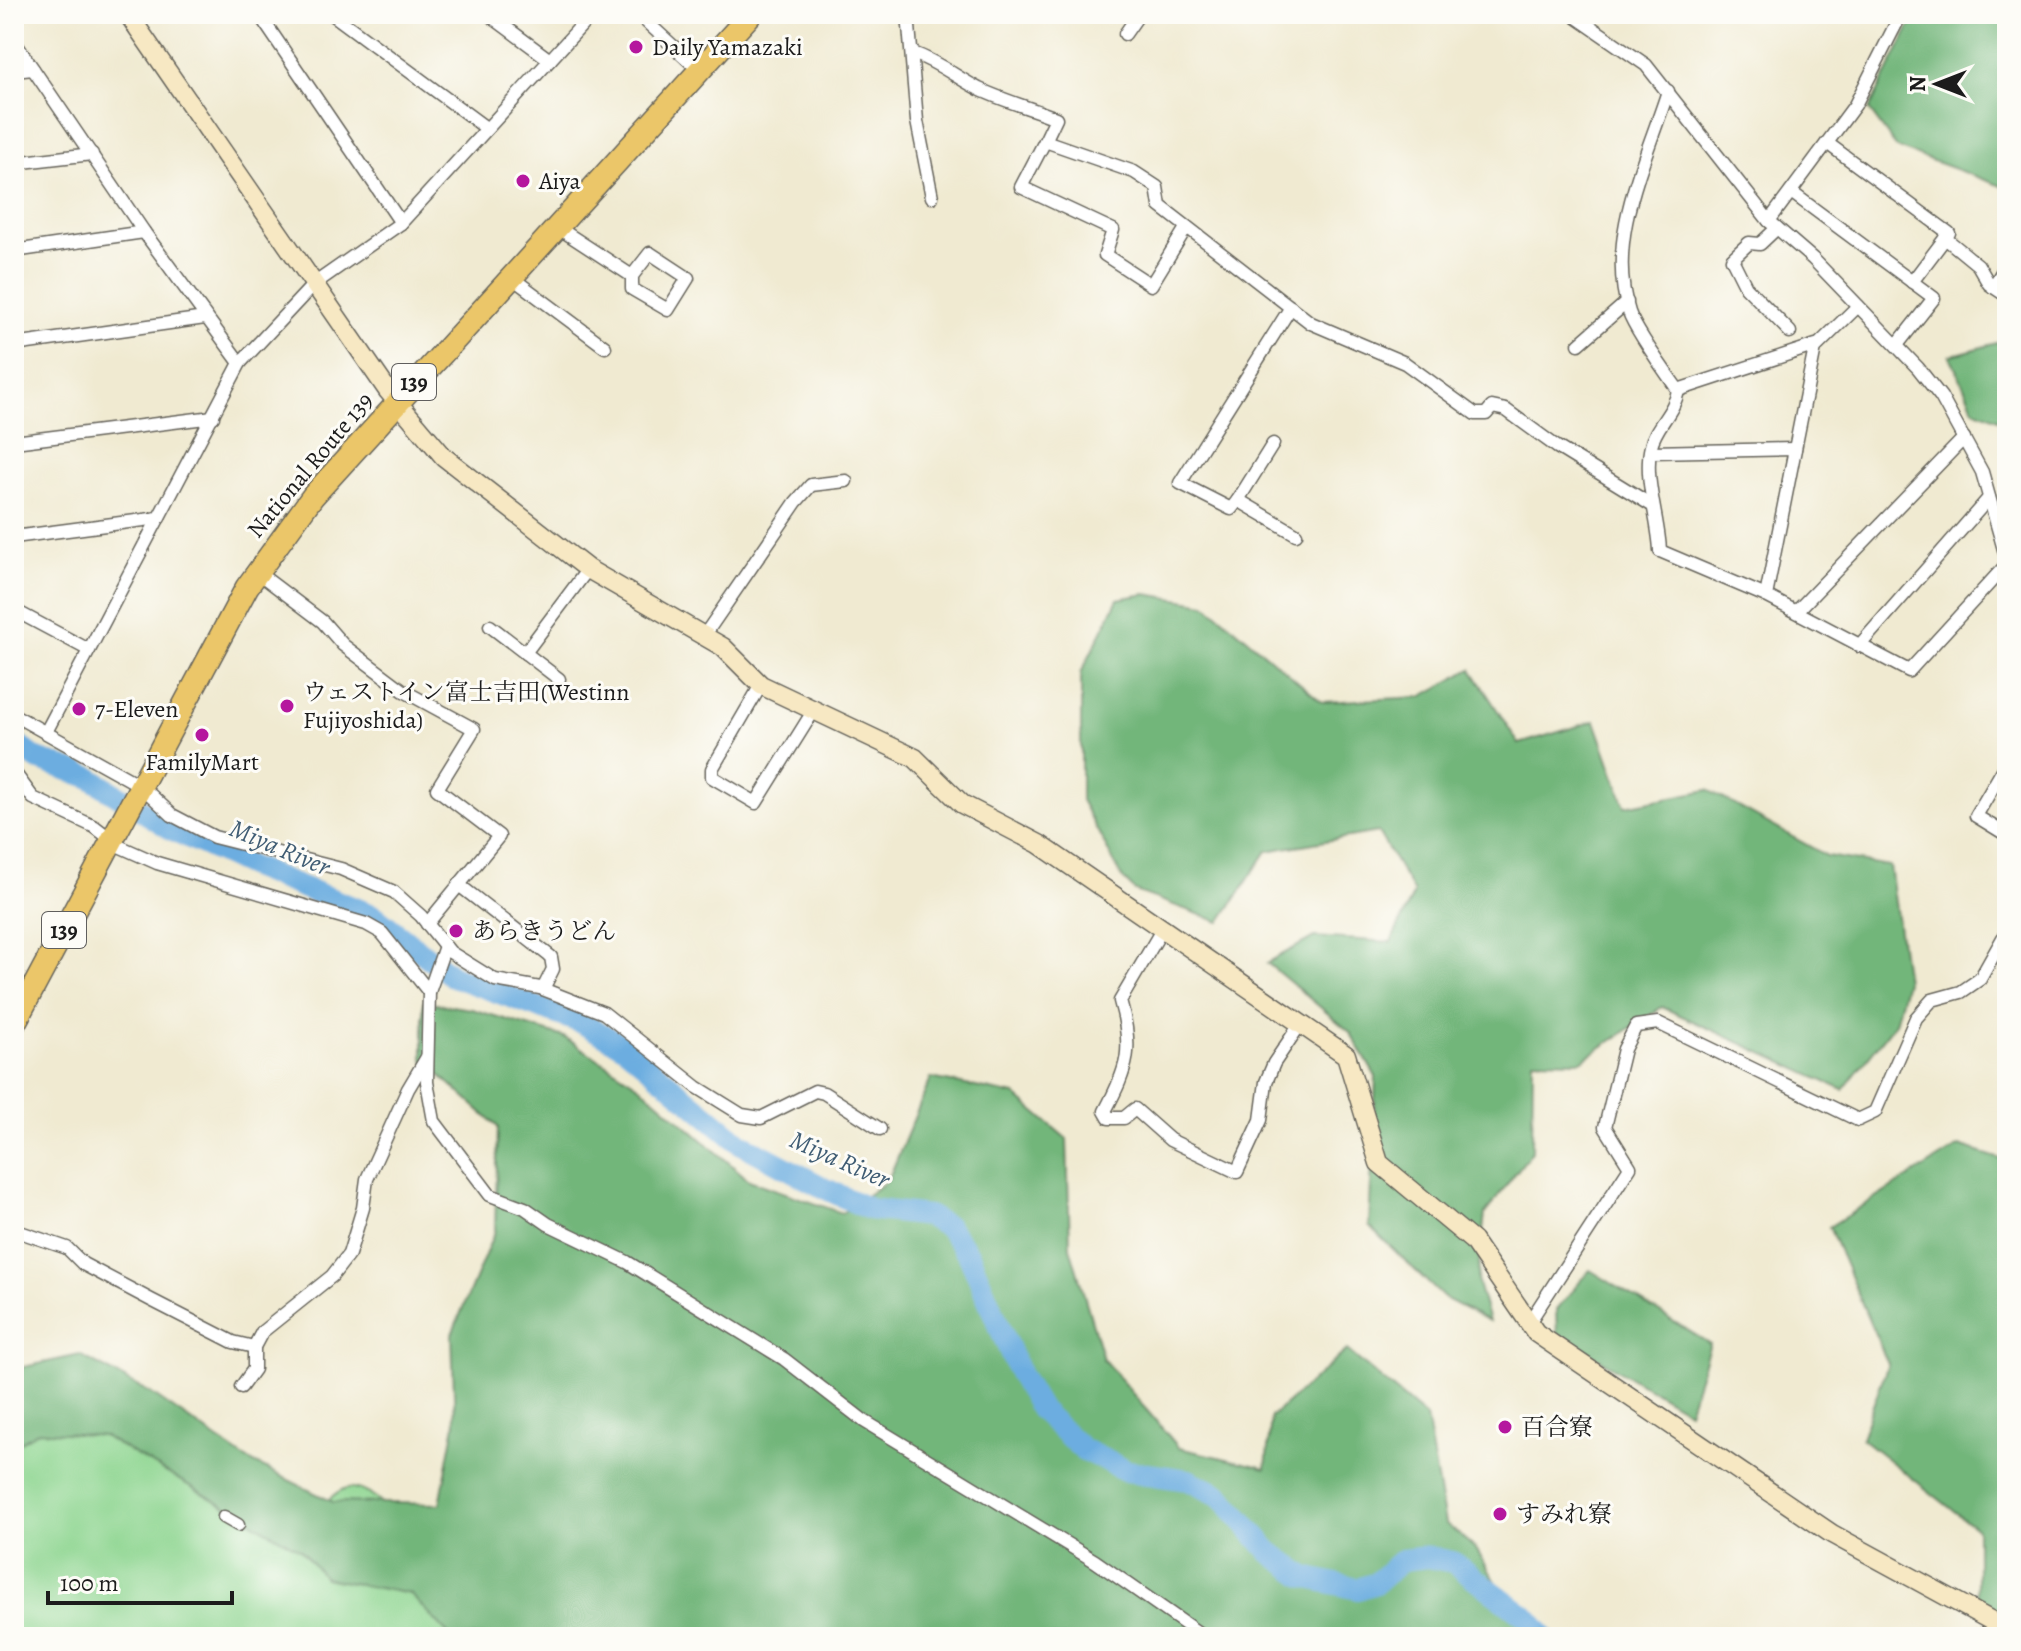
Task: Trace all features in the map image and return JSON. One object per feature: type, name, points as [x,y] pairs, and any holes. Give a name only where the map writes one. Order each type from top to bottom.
[{"type":"highway","name":"National Route 139","points":[[14,1024],[255,551],[302,489],[557,227],[735,14]]},
{"type":"highway","name":"National Route 139","points":[[133,787],[257,572],[393,395],[694,66],[751,14]]},
{"type":"highway","name":"National Route 139","points":[[14,1001],[109,834]]},
{"type":"street","points":[[128,14],[393,395],[444,457],[588,569],[723,647],[761,685],[915,758],[962,804],[1039,844],[1346,1055],[1379,1163],[1473,1241],[1536,1333],[1832,1534],[1990,1620],[2007,1633]]},
{"type":"street","points":[[259,14],[401,223]]},
{"type":"street","points":[[332,14],[486,128]]},
{"type":"street","points":[[488,14],[550,60]]},
{"type":"street","points":[[46,732],[240,363],[314,284],[401,223],[592,14]]},
{"type":"street","points":[[638,14],[694,66]]},
{"type":"street","points":[[908,14],[917,121],[932,197]]},
{"type":"street","points":[[1125,34],[1143,14]]},
{"type":"street","points":[[1572,14],[1646,65],[1668,91],[1773,224],[1813,259],[1897,345],[1941,397],[1982,472],[1989,498],[2002,524],[2007,562],[1909,671],[1766,596],[1660,551],[1653,506],[1651,445],[1676,403],[1678,390],[1630,316],[1621,274],[1622,238],[1668,91]]},
{"type":"street","points":[[1790,332],[1746,287],[1732,259],[1749,243],[1760,244],[1791,192],[1855,105],[1901,14]]},
{"type":"street","points":[[14,41],[144,232],[240,363]]},
{"type":"street","points":[[913,53],[937,62],[952,74],[991,95],[1056,118],[1021,187],[1113,230],[1105,255],[1151,285],[1186,228]]},
{"type":"street","points":[[14,71],[33,69]]},
{"type":"street","points":[[1045,141],[1134,172],[1157,187],[1160,206],[1311,323],[1405,363],[1475,414],[1486,414],[1492,407],[1506,410],[1557,447],[1653,506]]},
{"type":"street","points":[[1827,143],[1949,233],[1912,282]]},
{"type":"street","points":[[14,163],[92,154]]},
{"type":"street","points":[[1791,192],[1934,298],[1897,345]]},
{"type":"street","points":[[557,227],[632,276]]},
{"type":"street","points":[[14,251],[144,232]]},
{"type":"street","points":[[1945,238],[1978,265],[1993,287],[2007,296]]},
{"type":"street","points":[[650,253],[688,278],[668,310],[632,289],[632,276],[650,253]]},
{"type":"street","points":[[1993,287],[2007,264]]},
{"type":"street","points":[[511,277],[605,347]]},
{"type":"street","points":[[1579,344],[1627,302]]},
{"type":"street","points":[[1678,390],[1816,345],[1858,306]]},
{"type":"street","points":[[1273,444],[1231,509],[1180,483],[1291,307]]},
{"type":"street","points":[[14,345],[205,318]]},
{"type":"street","points":[[1766,596],[1816,345]]},
{"type":"street","points":[[14,442],[213,417]]},
{"type":"street","points":[[1797,611],[1964,438]]},
{"type":"street","points":[[1651,452],[1795,449]]},
{"type":"street","points":[[704,636],[796,502],[811,485],[846,481]]},
{"type":"street","points":[[1859,646],[1989,498]]},
{"type":"street","points":[[1238,500],[1296,534]]},
{"type":"street","points":[[14,537],[159,518]]},
{"type":"street","points":[[525,653],[588,569]]},
{"type":"street","points":[[257,572],[323,622],[343,645],[404,691],[474,729],[437,789],[499,836],[427,924]]},
{"type":"street","points":[[14,610],[89,650]]},
{"type":"street","points":[[490,626],[559,679]]},
{"type":"street","points":[[761,685],[712,769],[712,777],[756,803],[814,710]]},
{"type":"street","points":[[14,715],[133,787],[172,815],[214,837],[341,869],[394,892],[427,924],[444,950],[495,980],[543,989],[604,1013],[697,1087],[742,1115],[761,1118],[815,1091],[824,1093],[880,1129]]},
{"type":"street","points":[[2007,763],[1976,816],[2007,835]]},
{"type":"street","points":[[14,772],[33,798],[109,834],[157,863],[366,924],[382,933],[430,989]]},
{"type":"street","points":[[459,885],[551,957],[553,969],[543,989]]},
{"type":"street","points":[[1163,928],[1120,1001],[1130,1046],[1123,1076],[1105,1111],[1109,1118],[1124,1118],[1135,1109],[1170,1140],[1237,1172],[1261,1120],[1266,1082],[1274,1063],[1301,1023]]},
{"type":"street","points":[[1530,1321],[1630,1167],[1605,1127],[1624,1049],[1636,1026],[1658,1023],[1858,1120],[1875,1112],[1916,1018],[1932,1000],[1961,992],[1980,979],[2007,931]]},
{"type":"street","points":[[444,950],[430,989],[428,1056],[434,1121],[490,1195],[525,1208],[548,1224],[627,1262],[784,1359],[864,1421],[1095,1561],[1204,1637]]},
{"type":"street","points":[[241,1387],[254,1369],[254,1347],[262,1332],[332,1276],[349,1254],[363,1208],[367,1179],[408,1089],[428,1056]]},
{"type":"street","points":[[14,1230],[67,1248],[83,1264],[110,1279],[233,1342],[254,1347]]},
{"type":"street","points":[[224,1517],[238,1525]]},
{"type":"green space","points":[[1916,14],[2007,14],[2007,188],[1897,148],[1869,110]]},
{"type":"green space","points":[[2007,340],[2007,423],[1974,409],[1950,356]]},
{"type":"green space","points":[[1146,594],[1206,604],[1322,702],[1421,697],[1471,669],[1519,744],[1595,721],[1625,806],[1708,790],[1827,856],[1890,866],[1906,981],[1895,1023],[1843,1090],[1662,1007],[1581,1061],[1533,1060],[1532,1151],[1485,1214],[1477,1280],[1489,1321],[1444,1298],[1369,1226],[1376,1077],[1350,1032],[1267,963],[1314,937],[1391,942],[1414,893],[1378,832],[1267,851],[1220,922],[1135,891],[1123,879],[1081,800],[1081,673],[1118,599]]},
{"type":"green space","points":[[423,1002],[472,1009],[564,1037],[639,1085],[749,1180],[842,1213],[888,1180],[931,1078],[1015,1095],[1067,1139],[1070,1247],[1103,1359],[1179,1448],[1266,1468],[1271,1417],[1347,1350],[1426,1417],[1445,1523],[1476,1549],[1530,1637],[451,1637],[410,1594],[325,1578],[301,1550],[103,1436],[39,1431],[14,1446],[14,1369],[80,1355],[149,1392],[246,1459],[333,1502],[440,1504],[455,1424],[452,1334],[495,1231],[498,1127],[423,1060]]},
{"type":"green space","points":[[1959,1146],[2007,1161],[2007,1621],[1977,1599],[1977,1529],[1861,1438],[1888,1364],[1829,1227]]},
{"type":"green space","points":[[1590,1270],[1710,1344],[1688,1411],[1557,1334],[1556,1310]]},
{"type":"green space","points":[[14,1397],[92,1430],[260,1526],[277,1531],[307,1516],[341,1490],[355,1488],[364,1491],[376,1498],[526,1637],[14,1637]]},
{"type":"waterway","name":"Miya River","points":[[14,742],[37,759],[89,777],[171,829],[251,867],[375,916],[452,976],[582,1023],[624,1046],[740,1143],[826,1189],[869,1209],[928,1216],[948,1227],[969,1255],[1020,1375],[1040,1409],[1082,1449],[1127,1471],[1188,1480],[1221,1496],[1270,1552],[1305,1577],[1358,1589],[1376,1583],[1402,1560],[1428,1557],[1453,1562],[1528,1618],[1544,1637]]},
{"type":"place","name":"Daily Yamazaki","points":[[636,47]]},
{"type":"place","name":"Aiya","points":[[523,181]]},
{"type":"place","name":"ウェストイン富士吉田(Westinn Fujiyoshida)","points":[[287,706]]},
{"type":"place","name":"7-Eleven","points":[[79,709]]},
{"type":"place","name":"FamilyMart","points":[[202,735]]},
{"type":"place","name":"あらきうどん","points":[[456,931]]},
{"type":"place","name":"百合寮","points":[[1505,1427]]},
{"type":"place","name":"すみれ寮","points":[[1500,1514]]}]
